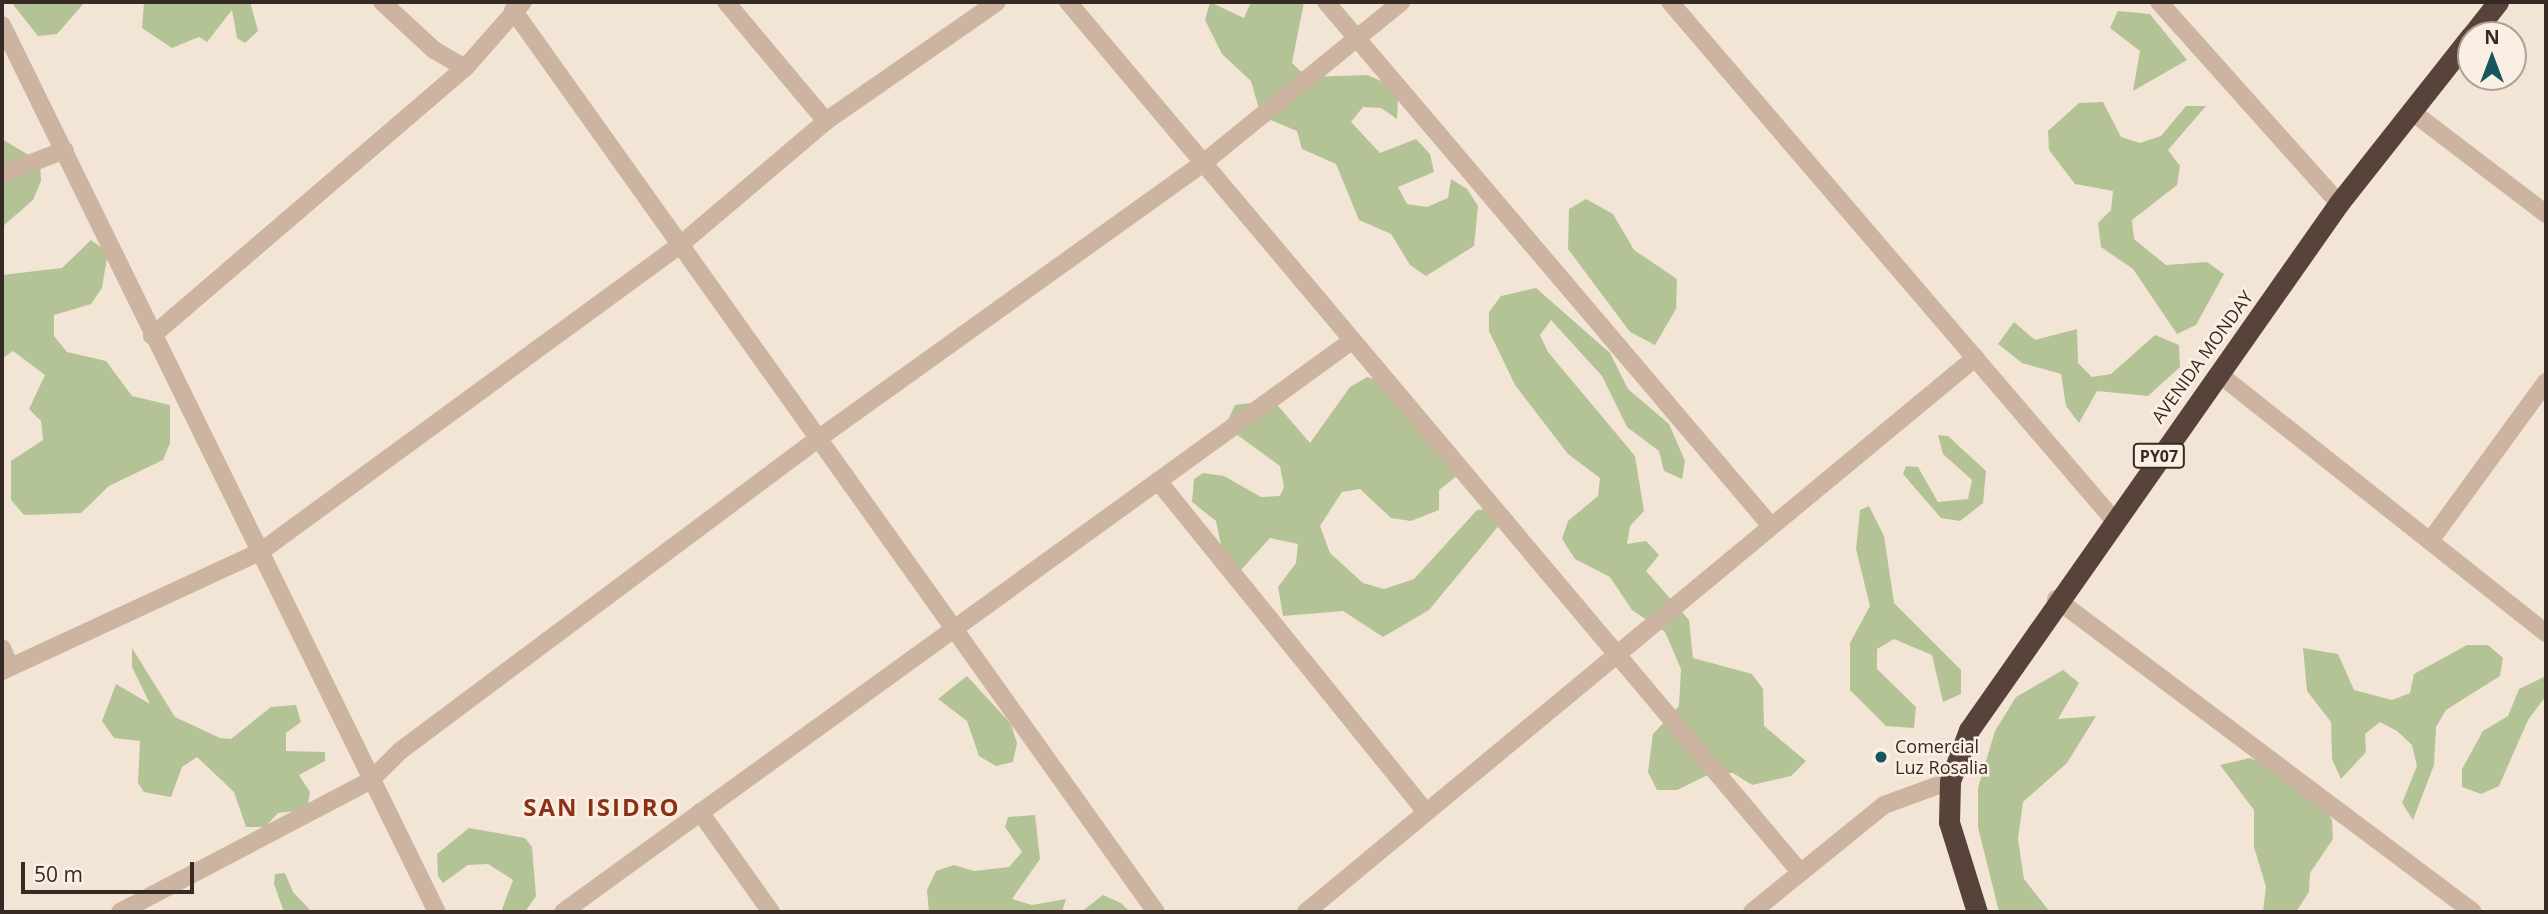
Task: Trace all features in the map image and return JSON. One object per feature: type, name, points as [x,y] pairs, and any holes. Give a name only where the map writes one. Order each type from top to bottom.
[{"type":"highway","name":"AVENIDA MONDAY","points":[[2482,21],[2498,2]]},
{"type":"highway","name":"AVENIDA MONDAY","points":[[1977,912],[1949,822],[1950,781],[1969,730],[2056,599],[2339,203],[2457,53]]},
{"type":"street","points":[[382,2],[434,50],[465,68]]},
{"type":"street","points":[[726,2],[826,121]]},
{"type":"street","points":[[2,648],[6,669],[260,552],[680,245],[826,121],[997,2]]},
{"type":"street","points":[[1068,2],[1350,342],[1801,873]]},
{"type":"street","points":[[1326,2],[1771,526]]},
{"type":"street","points":[[121,912],[371,780],[400,751],[816,441],[1202,164],[1401,2]]},
{"type":"street","points":[[1670,2],[2113,519]]},
{"type":"street","points":[[2159,2],[2339,203]]},
{"type":"street","points":[[152,336],[465,68],[518,6],[816,441],[951,632],[1156,912]]},
{"type":"street","points":[[2,25],[65,150],[152,336],[437,912]]},
{"type":"street","points":[[2411,111],[2546,214]]},
{"type":"street","points":[[2,174],[65,150]]},
{"type":"street","points":[[563,912],[1350,342]]},
{"type":"street","points":[[1306,912],[1975,358]]},
{"type":"street","points":[[2219,374],[2546,633]]},
{"type":"street","points":[[2430,541],[2546,382]]},
{"type":"street","points":[[1158,481],[1426,812]]},
{"type":"street","points":[[2056,599],[2473,912]]},
{"type":"street","points":[[1752,912],[1884,805],[1950,781]]},
{"type":"street","points":[[700,812],[771,912]]},
{"type":"green space","points":[[11,2],[85,2],[57,34],[38,36]]},
{"type":"green space","points":[[144,2],[250,2],[258,31],[245,43],[237,38],[232,10],[207,42],[199,37],[172,48],[142,28]]},
{"type":"green space","points":[[1210,2],[1244,18],[1251,2],[1304,2],[1292,63],[1307,77],[1367,75],[1386,83],[1398,99],[1397,119],[1381,108],[1363,107],[1351,122],[1380,153],[1416,139],[1430,154],[1434,172],[1398,187],[1407,204],[1427,207],[1448,198],[1451,179],[1467,189],[1478,206],[1474,246],[1426,276],[1410,265],[1391,234],[1359,220],[1336,164],[1302,149],[1297,131],[1261,116],[1251,81],[1222,54],[1205,20]]},
{"type":"green space","points":[[2118,11],[2150,14],[2187,60],[2133,91],[2140,51],[2110,28]]},
{"type":"green space","points":[[2103,102],[2121,137],[2140,143],[2161,136],[2186,106],[2206,106],[2168,150],[2180,166],[2177,185],[2132,220],[2134,239],[2166,265],[2207,262],[2224,274],[2196,325],[2177,334],[2133,269],[2101,247],[2098,223],[2111,210],[2113,191],[2075,184],[2049,150],[2048,131],[2079,103]]},
{"type":"green space","points":[[2,139],[40,162],[41,181],[33,200],[2,227]]},
{"type":"green space","points":[[1586,199],[1613,214],[1634,250],[1677,279],[1676,309],[1655,345],[1630,332],[1568,249],[1569,209]]},
{"type":"green space","points":[[91,240],[108,252],[102,288],[91,304],[54,315],[54,336],[67,352],[106,361],[132,396],[170,405],[170,443],[163,460],[109,486],[81,513],[24,515],[11,500],[11,461],[43,440],[41,421],[29,409],[45,375],[13,351],[2,359],[2,275],[62,268]]},
{"type":"green space","points":[[1536,288],[1610,353],[1628,389],[1669,424],[1685,461],[1682,479],[1664,471],[1659,451],[1627,427],[1602,376],[1551,320],[1540,335],[1548,352],[1635,456],[1644,511],[1630,526],[1627,544],[1646,541],[1659,555],[1646,571],[1689,620],[1693,658],[1752,674],[1763,689],[1764,726],[1806,761],[1791,776],[1752,785],[1733,773],[1712,773],[1677,790],[1657,790],[1648,772],[1653,734],[1679,706],[1681,669],[1665,632],[1632,610],[1610,577],[1575,559],[1562,539],[1568,521],[1598,496],[1600,478],[1568,454],[1515,385],[1489,331],[1489,312],[1501,296]]},
{"type":"green space","points":[[2014,322],[2035,340],[2077,329],[2078,363],[2092,377],[2111,374],[2155,335],[2179,345],[2180,367],[2148,396],[2097,391],[2079,423],[2066,406],[2061,374],[2022,363],[1998,344]]},
{"type":"green space","points":[[1367,377],[1387,382],[1457,476],[1439,490],[1439,510],[1411,521],[1391,518],[1360,489],[1342,492],[1320,526],[1330,553],[1363,583],[1384,589],[1414,579],[1477,510],[1488,509],[1501,523],[1429,610],[1383,637],[1343,611],[1283,616],[1278,587],[1296,563],[1298,544],[1270,538],[1240,571],[1222,550],[1216,521],[1192,502],[1194,479],[1203,473],[1224,476],[1261,497],[1280,496],[1284,487],[1280,466],[1232,431],[1227,422],[1235,405],[1273,400],[1310,443],[1350,387]]},
{"type":"green space","points":[[1938,435],[1948,436],[1986,471],[1983,503],[1960,521],[1941,518],[1903,474],[1906,466],[1918,467],[1938,502],[1968,499],[1972,480],[1943,454]]},
{"type":"green space","points":[[1869,506],[1884,536],[1894,603],[1961,670],[1961,694],[1943,702],[1932,655],[1894,639],[1877,649],[1877,669],[1916,707],[1914,728],[1886,726],[1850,690],[1850,643],[1870,606],[1856,549],[1860,510]]},
{"type":"green space","points":[[2467,645],[2488,645],[2503,658],[2500,676],[2446,710],[2436,727],[2434,765],[2413,820],[2402,803],[2417,766],[2412,745],[2397,731],[2380,722],[2365,734],[2366,752],[2341,779],[2332,759],[2331,722],[2307,691],[2303,648],[2338,654],[2354,690],[2392,700],[2410,693],[2414,674]]},
{"type":"green space","points":[[132,648],[175,717],[220,738],[231,739],[271,707],[296,705],[301,722],[286,733],[286,751],[325,752],[325,761],[299,775],[310,792],[307,810],[278,813],[265,827],[246,827],[234,792],[197,757],[182,767],[171,797],[144,792],[138,783],[140,741],[114,738],[102,721],[116,684],[150,704],[132,667]]},
{"type":"green space","points":[[2063,670],[2079,683],[2058,719],[2096,716],[2067,763],[2023,802],[2018,839],[2024,879],[2050,912],[1999,912],[1978,827],[1978,788],[1995,731],[2016,697]]},
{"type":"green space","points":[[967,676],[1011,724],[1017,743],[1013,762],[996,766],[979,756],[967,721],[938,699]]},
{"type":"green space","points":[[2546,676],[2546,696],[2528,720],[2499,786],[2481,794],[2462,787],[2462,769],[2483,731],[2508,716],[2519,689]]},
{"type":"green space","points":[[2250,758],[2288,774],[2322,802],[2332,820],[2333,839],[2310,873],[2309,892],[2296,912],[2263,912],[2266,887],[2254,847],[2254,810],[2220,765]]},
{"type":"green space","points":[[1035,815],[1040,859],[1012,899],[1032,905],[1066,899],[1062,912],[929,912],[927,890],[936,871],[954,865],[974,871],[1009,867],[1022,852],[1005,827],[1008,817]]},
{"type":"green space","points":[[469,828],[525,838],[532,847],[536,896],[525,912],[501,912],[513,880],[488,864],[468,865],[443,883],[438,876],[437,854]]},
{"type":"green space","points":[[285,873],[293,892],[312,912],[284,912],[274,884],[275,874]]},
{"type":"green space","points":[[1103,895],[1121,903],[1130,912],[1081,912]]},
{"type":"place","name":"Comercial Luz Rosalia","points":[[1881,757]]},
{"type":"district","name":"SAN ISIDRO","points":[[602,807]]}]
